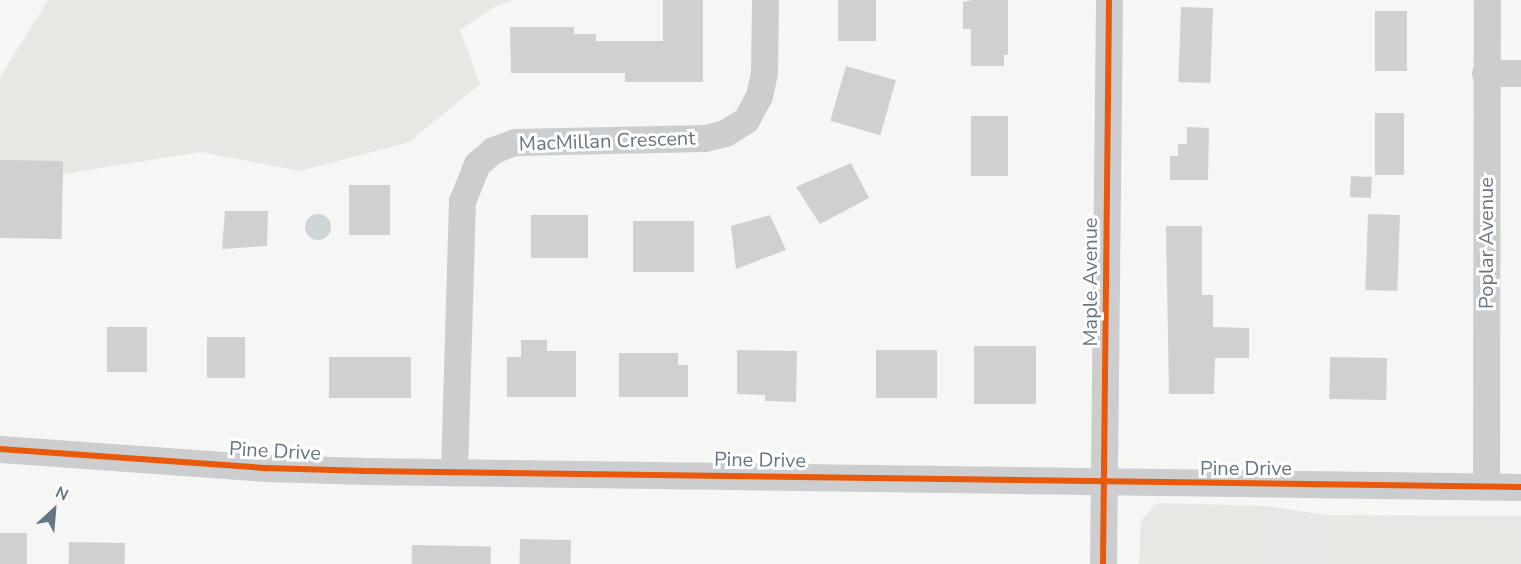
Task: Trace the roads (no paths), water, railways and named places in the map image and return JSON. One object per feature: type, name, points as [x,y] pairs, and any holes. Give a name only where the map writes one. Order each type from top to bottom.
[{"type":"street","name":"MacMillan Crescent","points":[[454,471],[462,201],[477,164],[493,150],[515,142],[705,138],[725,133],[746,120],[759,96],[764,73],[765,0]]},
{"type":"street","name":"Maple Avenue","points":[[1103,564],[1106,483],[1109,0]]},
{"type":"street","name":"Poplar Avenue","points":[[1486,486],[1485,73],[1487,0]]},
{"type":"street","points":[[1485,73],[1521,73]]},
{"type":"street","name":"Pine Drive","points":[[0,449],[267,468],[1106,483],[1521,487]]}]
